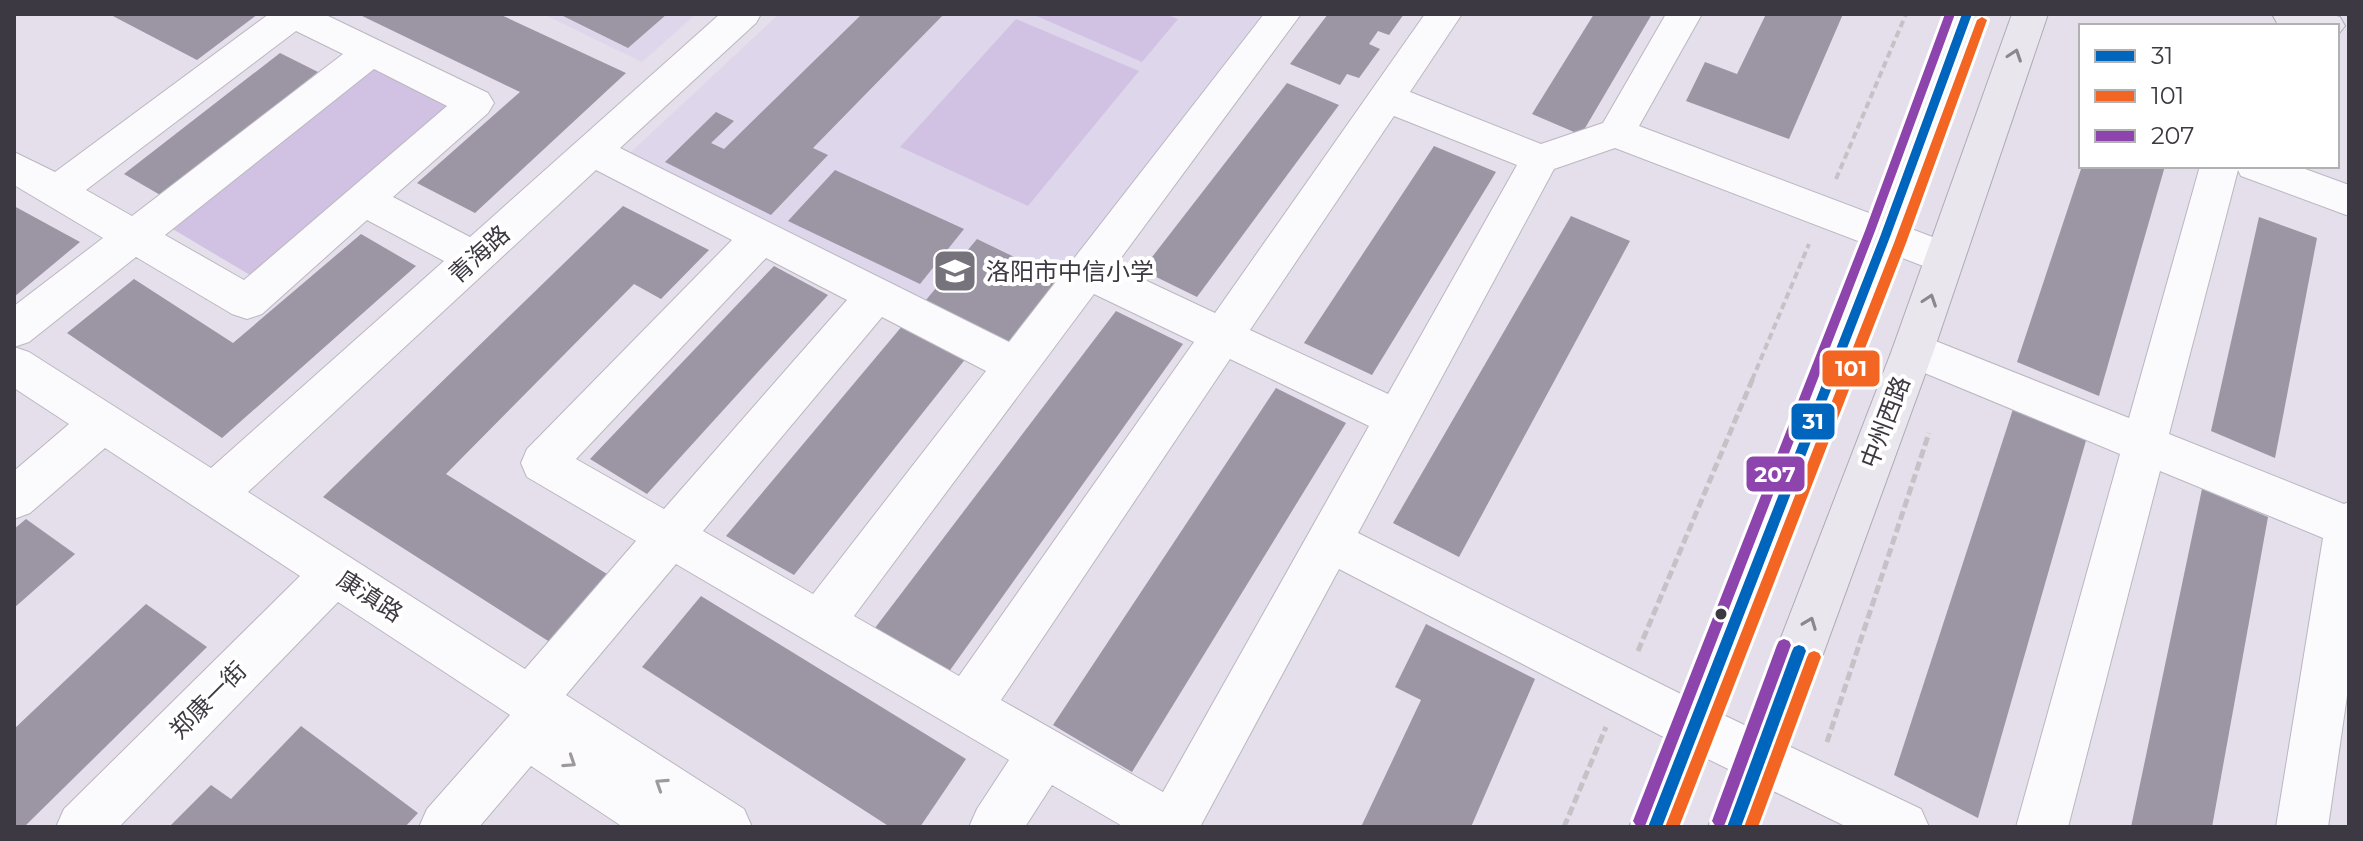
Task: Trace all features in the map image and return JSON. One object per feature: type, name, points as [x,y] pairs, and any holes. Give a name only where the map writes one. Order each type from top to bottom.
[{"type":"main road","points":[[1655,827],[1885,237],[1967,14]]},
{"type":"main road","name":"中州西路","points":[[1734,827],[1913,350],[2030,14]]},
{"type":"main road","points":[[2290,14],[2321,24]]},
{"type":"street","points":[[14,167],[56,192],[247,302],[475,103],[293,14],[56,192]]},
{"type":"street","name":"青海路","points":[[214,494],[743,14]]},
{"type":"street","points":[[820,623],[1283,14]]},
{"type":"street","points":[[966,708],[1444,14]]},
{"type":"street","points":[[1616,133],[1684,14]]},
{"type":"street","points":[[14,330],[371,52]]},
{"type":"street","points":[[1386,98],[1540,159],[1616,133],[1945,258]]},
{"type":"street","points":[[592,151],[1016,366]]},
{"type":"street","points":[[761,237],[543,463],[1172,826],[1540,159]]},
{"type":"street","points":[[2042,827],[2218,168]]},
{"type":"street","points":[[2260,168],[2349,201]]},
{"type":"street","points":[[364,200],[475,258]]},
{"type":"street","points":[[1088,272],[1397,419]]},
{"type":"street","points":[[445,827],[670,536],[876,295]]},
{"type":"street","points":[[1913,350],[2349,525],[2302,827]]},
{"type":"street","name":"康滇路","points":[[14,365],[92,431],[325,583],[534,715],[726,827]]},
{"type":"street","name":"康滇路","points":[[14,396],[92,431],[214,494],[325,583]]},
{"type":"street","points":[[14,499],[92,431]]},
{"type":"street","points":[[1329,541],[1695,727],[1903,827]]},
{"type":"street","name":"郑康一街","points":[[82,827],[325,583]]},
{"type":"street","name":"康滇路","points":[[534,715],[669,827]]},
{"type":"street","points":[[995,827],[1044,752]]},
{"type":"path","points":[[1564,827],[1906,14]]},
{"type":"shaded area","points":[[543,14],[696,14],[642,62]]},
{"type":"shaded area","name":"洛阳市中信小学","points":[[779,14],[1295,14],[1015,374],[615,167]]},
{"type":"shaded area","points":[[1032,14],[1165,14],[1178,19],[1142,62]]},
{"type":"shaded area","points":[[1016,19],[1139,71],[1028,206],[900,147]]},
{"type":"shaded area","points":[[371,68],[448,107],[250,275],[171,228]]},
{"type":"building","points":[[109,14],[258,14],[197,60]]},
{"type":"building","points":[[358,14],[499,14],[626,73],[475,213],[417,183],[520,92]]},
{"type":"building","points":[[559,14],[667,14],[628,48]]},
{"type":"building","points":[[862,14],[944,14],[813,148],[828,155],[771,215],[665,162],[716,112],[734,121],[711,143],[724,149]]},
{"type":"building","points":[[1328,14],[1404,14],[1389,35],[1378,31],[1369,44],[1380,49],[1359,78],[1347,74],[1340,85],[1290,64]]},
{"type":"building","points":[[1594,14],[1652,14],[1581,135],[1532,114]]},
{"type":"building","points":[[1766,14],[1843,14],[1789,139],[1686,101],[1705,62],[1737,74]]},
{"type":"building","points":[[280,53],[318,72],[162,196],[124,174]]},
{"type":"building","points":[[1287,83],[1339,105],[1197,297],[1142,270]]},
{"type":"building","points":[[1434,146],[1496,172],[1372,375],[1304,343]]},
{"type":"building","points":[[2081,168],[2164,168],[2099,396],[2017,362]]},
{"type":"building","points":[[835,170],[964,229],[920,284],[788,221]]},
{"type":"building","points":[[14,206],[80,242],[14,297]]},
{"type":"building","points":[[623,206],[709,250],[661,299],[634,284],[446,474],[615,579],[556,646],[323,497]]},
{"type":"building","points":[[1571,216],[1630,241],[1459,557],[1393,523]]},
{"type":"building","points":[[2259,217],[2317,238],[2275,458],[2211,431]]},
{"type":"building","points":[[361,234],[416,266],[222,438],[67,333],[134,279],[233,343]]},
{"type":"building","points":[[977,239],[1066,282],[1015,346],[926,300]]},
{"type":"building","points":[[774,266],[828,295],[647,494],[590,459]]},
{"type":"building","points":[[1116,311],[1183,344],[948,673],[875,628]]},
{"type":"building","points":[[903,325],[967,357],[794,575],[726,536]]},
{"type":"building","points":[[1276,388],[1346,423],[1132,772],[1053,725]]},
{"type":"building","points":[[2014,406],[2087,437],[1978,818],[1894,775]]},
{"type":"building","points":[[2202,489],[2268,517],[2212,827],[2131,827]]},
{"type":"building","points":[[26,519],[75,554],[14,608],[14,529]]},
{"type":"building","points":[[701,596],[966,759],[920,827],[890,827],[642,667]]},
{"type":"building","points":[[146,604],[207,647],[24,827],[14,827],[14,729]]},
{"type":"building","points":[[1426,624],[1535,679],[1471,827],[1361,827],[1421,700],[1395,687]]},
{"type":"building","points":[[301,726],[418,813],[405,827],[169,827],[211,785],[231,799]]},
{"type":"transit line","name":"207","points":[[1640,821],[1870,231],[1950,14]]},
{"type":"transit line","name":"31","points":[[1655,827],[1885,237],[1967,14]]},
{"type":"transit line","name":"101","points":[[1672,827],[1900,243],[1982,20]]},
{"type":"transit line","name":"207","points":[[1719,821],[1784,645]]},
{"type":"transit line","name":"31","points":[[1734,827],[1799,651]]},
{"type":"transit line","name":"101","points":[[1751,827],[1814,657]]},
{"type":"place","name":"洛阳市中信小学","points":[[955,271]]}]
